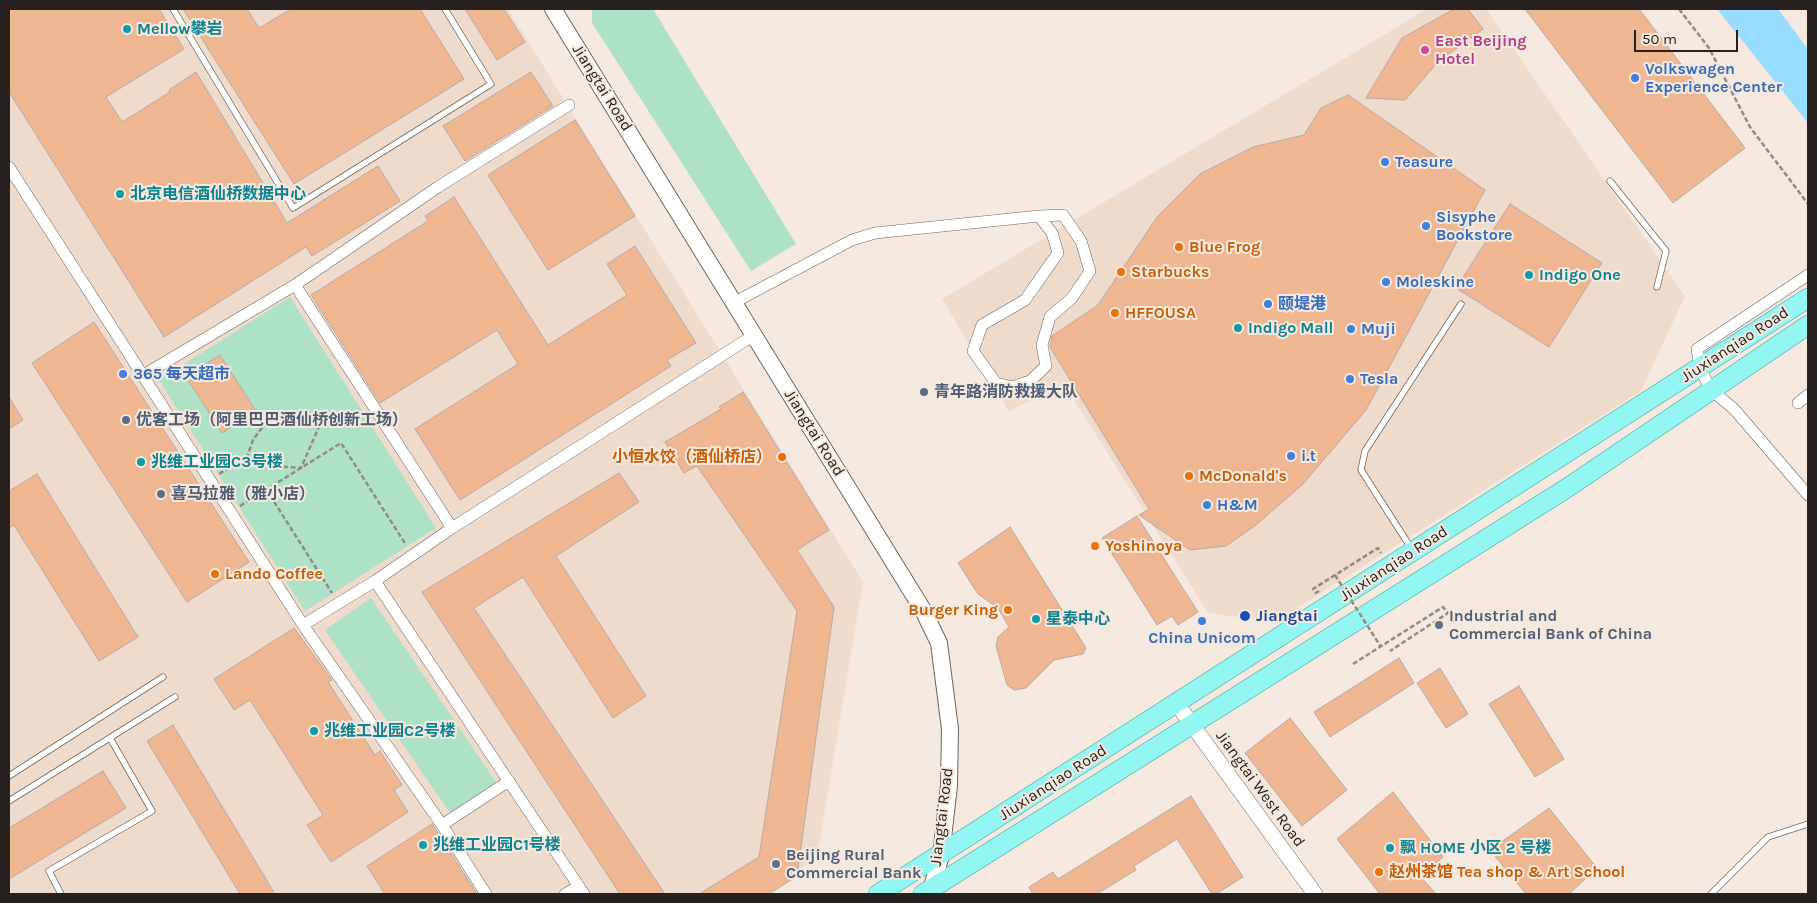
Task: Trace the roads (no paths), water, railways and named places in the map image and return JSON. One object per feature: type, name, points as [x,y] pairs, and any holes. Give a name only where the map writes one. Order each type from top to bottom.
[{"type":"main road","name":"Jiangtai Road","points":[[553,9],[923,610],[939,643],[950,729],[949,786],[941,855],[928,893]]},
{"type":"main road","name":"Jiuxianqiao Road","points":[[878,894],[1808,298]]},
{"type":"main road","name":"Jiuxianqiao Road","points":[[928,893],[1191,724],[1567,488],[1808,325]]},
{"type":"street","points":[[142,376],[295,285],[438,187],[569,105]]},
{"type":"street","points":[[9,167],[303,625],[442,825],[486,894]]},
{"type":"street","points":[[733,303],[852,240],[875,233],[1039,216],[1063,215],[1081,241],[1090,271],[1072,298],[1050,318],[1042,345],[1046,366],[1030,381],[1012,387],[996,383],[974,351],[982,325],[1025,300],[1058,253],[1052,233],[1039,216]]},
{"type":"street","points":[[1808,275],[1698,349],[1700,368],[1711,390],[1734,409],[1808,495]]},
{"type":"street","points":[[295,285],[452,528]]},
{"type":"street","points":[[303,625],[375,581],[452,528],[754,336]]},
{"type":"street","points":[[1798,403],[1808,395]]},
{"type":"street","points":[[375,581],[582,890],[565,894]]},
{"type":"street","name":"Jiangtai West Road","points":[[1177,704],[1315,894]]},
{"type":"street","points":[[442,825],[509,781]]},
{"type":"lane","points":[[173,9],[293,208],[491,84],[445,9]]},
{"type":"lane","points":[[1610,181],[1666,251],[1656,286]]},
{"type":"lane","points":[[1414,552],[1360,470],[1365,450],[1461,304]]},
{"type":"lane","points":[[9,776],[163,677]]},
{"type":"lane","points":[[9,801],[175,697]]},
{"type":"lane","points":[[61,894],[49,871],[152,811],[110,738]]},
{"type":"lane","points":[[1711,894],[1768,838],[1808,824]]},
{"type":"water","points":[[1717,9],[1778,9],[1808,49],[1808,123]]},
{"type":"place","name":"Mellow攀岩","points":[[127,29]]},
{"type":"place","name":"East Beijing Hotel","points":[[1425,50]]},
{"type":"place","name":"Volkswagen Experience Center","points":[[1635,78]]},
{"type":"place","name":"Teasure","points":[[1385,162]]},
{"type":"place","name":"北京电信酒仙桥数据中心","points":[[120,194]]},
{"type":"place","name":"Sisyphe Bookstore","points":[[1426,226]]},
{"type":"place","name":"Blue Frog","points":[[1179,247]]},
{"type":"place","name":"Starbucks","points":[[1121,272]]},
{"type":"place","name":"Indigo One","points":[[1529,275]]},
{"type":"place","name":"Moleskine","points":[[1386,282]]},
{"type":"place","name":"颐堤港","points":[[1268,304]]},
{"type":"place","name":"HFFOUSA","points":[[1115,313]]},
{"type":"place","name":"Indigo Mall","points":[[1238,328]]},
{"type":"place","name":"Muji","points":[[1351,329]]},
{"type":"place","name":"365 每天超市","points":[[123,374]]},
{"type":"place","name":"Tesla","points":[[1350,379]]},
{"type":"place","name":"青年路消防救援大队","points":[[924,392]]},
{"type":"place","name":"优客工场（阿里巴巴酒仙桥创新工场）","points":[[126,420]]},
{"type":"place","name":"i.t","points":[[1291,456]]},
{"type":"place","name":"小恒水饺（酒仙桥店）","points":[[782,457]]},
{"type":"place","name":"兆维工业园C3号楼","points":[[141,462]]},
{"type":"place","name":"McDonald's","points":[[1189,476]]},
{"type":"place","name":"喜马拉雅（雅小店）","points":[[161,494]]},
{"type":"place","name":"H&M","points":[[1207,505]]},
{"type":"place","name":"Yoshinoya","points":[[1095,546]]},
{"type":"place","name":"Lando Coffee","points":[[215,574]]},
{"type":"place","name":"Burger King","points":[[1008,610]]},
{"type":"place","name":"Jiangtai","points":[[1245,616]]},
{"type":"place","name":"星泰中心","points":[[1036,619]]},
{"type":"place","name":"China Unicom","points":[[1202,621]]},
{"type":"place","name":"Industrial and Commercial Bank of China","points":[[1439,625]]},
{"type":"place","name":"兆维工业园C2号楼","points":[[314,731]]},
{"type":"place","name":"兆维工业园C1号楼","points":[[423,845]]},
{"type":"place","name":"飘 HOME 小区 2 号楼","points":[[1390,848]]},
{"type":"place","name":"Beijing Rural Commercial Bank","points":[[776,864]]},
{"type":"place","name":"赵州茶馆 Tea shop & Art School","points":[[1379,872]]}]
